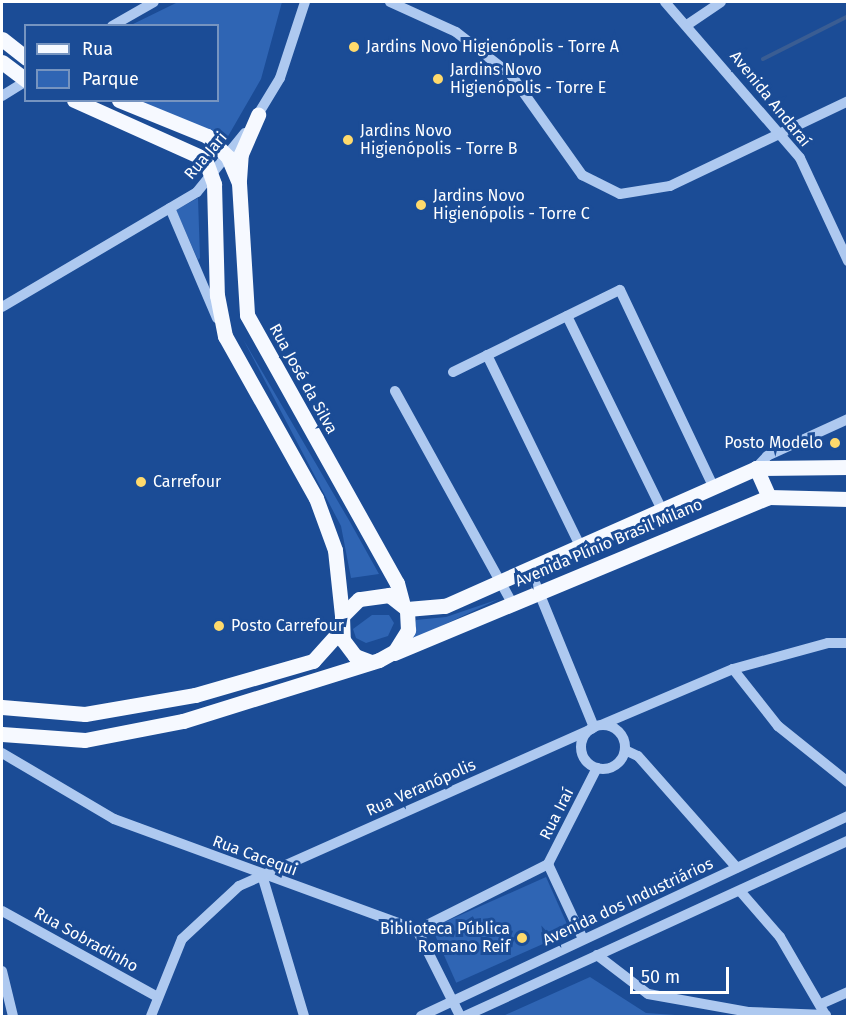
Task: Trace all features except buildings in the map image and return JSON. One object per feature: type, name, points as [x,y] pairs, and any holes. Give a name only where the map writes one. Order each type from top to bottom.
[{"type":"main road","points":[[2,39],[24,56]]},
{"type":"main road","points":[[2,62],[24,79]]},
{"type":"main road","points":[[79,102],[200,153],[212,175],[217,295],[225,336],[316,498],[335,550],[341,623],[348,649],[371,663]]},
{"type":"main road","points":[[124,102],[207,136],[228,157]]},
{"type":"main road","points":[[239,183],[241,154],[258,115]]},
{"type":"main road","name":"Rua José da Silva","points":[[228,157],[239,183],[247,315],[397,583],[404,606]]},
{"type":"main road","name":"Avenida Plínio Brasil Milano","points":[[404,606],[446,606],[529,568],[575,538],[661,508],[709,479],[756,468],[848,467]]},
{"type":"main road","points":[[756,468],[769,497]]},
{"type":"main road","name":"Avenida Plínio Brasil Milano","points":[[391,654],[769,497],[848,499]]},
{"type":"main road","points":[[2,707],[86,714],[195,694],[313,661],[341,623],[369,596],[389,595],[404,606],[408,630],[391,654],[371,663],[183,722],[85,740],[2,734]]},
{"type":"street","points":[[116,24],[154,2]]},
{"type":"street","name":"Rua Jari","points":[[2,308],[170,208],[212,175],[258,115],[280,78],[304,2]]},
{"type":"street","points":[[390,2],[456,32],[511,75],[582,175],[600,187],[638,195],[670,186],[848,101]]},
{"type":"street","name":"Avenida Andaraí","points":[[665,2],[782,132],[800,158],[848,261]]},
{"type":"street","points":[[687,25],[721,2]]},
{"type":"street","points":[[2,96],[24,82]]},
{"type":"street","points":[[170,208],[225,336]]},
{"type":"street","points":[[453,372],[567,316],[622,292],[709,479]]},
{"type":"street","points":[[567,316],[661,508]]},
{"type":"street","points":[[487,355],[575,538]]},
{"type":"street","points":[[394,391],[498,582],[512,603]]},
{"type":"street","points":[[756,468],[767,456],[848,419]]},
{"type":"street","points":[[529,568],[596,727]]},
{"type":"street","name":"Rua Veranópolis","points":[[155,1014],[156,996],[182,939],[230,892],[262,875],[733,669],[828,643],[848,643]]},
{"type":"street","points":[[733,669],[778,726],[848,782]]},
{"type":"street","points":[[596,727],[616,729],[625,750],[638,756],[737,868]]},
{"type":"street","points":[[596,727],[581,748],[597,768],[615,766],[625,750]]},
{"type":"street","name":"Rua Cacequi","points":[[2,753],[114,819],[417,930]]},
{"type":"street","name":"Rua Iraí","points":[[583,939],[548,864],[597,768]]},
{"type":"street","name":"Avenida dos Industriários","points":[[421,1017],[848,816]]},
{"type":"street","points":[[465,1017],[848,841]]},
{"type":"street","points":[[460,1017],[417,930],[548,864]]},
{"type":"street","points":[[262,875],[304,1017]]},
{"type":"street","points":[[597,955],[648,994],[749,1012],[826,1016],[780,937],[740,891]]},
{"type":"street","points":[[672,898],[682,916]]},
{"type":"street","name":"Rua Sobradinho","points":[[2,911],[156,996]]},
{"type":"street","points":[[2,971],[13,1017]]},
{"type":"street","points":[[821,1004],[848,992]]},
{"type":"green space","points":[[178,2],[282,2],[261,79],[227,138],[137,102],[219,102],[219,24],[133,24]]},
{"type":"green space","points":[[198,198],[200,258],[198,260],[176,210]]},
{"type":"green space","points":[[243,339],[379,574],[351,578],[341,526]]},
{"type":"green space","points":[[499,599],[409,641],[416,620],[446,617]]},
{"type":"green space","points":[[372,615],[389,615],[394,623],[388,636],[366,643],[356,638],[353,629]]},
{"type":"green space","points":[[546,877],[570,932],[456,983],[432,928]]},
{"type":"green space","points":[[590,977],[646,1013],[690,1016],[503,1016]]},
{"type":"waterway","points":[[763,59],[848,16]]},
{"type":"place","name":"Jardins Novo Higienópolis - Torre A","points":[[354,47]]},
{"type":"place","name":"Jardins Novo Higienópolis - Torre E","points":[[438,79]]},
{"type":"place","name":"Jardins Novo Higienópolis - Torre B","points":[[348,140]]},
{"type":"place","name":"Jardins Novo Higienópolis - Torre C","points":[[421,205]]},
{"type":"place","name":"Posto Modelo","points":[[835,443]]},
{"type":"place","name":"Carrefour","points":[[141,482]]},
{"type":"place","name":"Posto Carrefour","points":[[219,626]]},
{"type":"place","name":"Biblioteca Pública Romano Reif","points":[[522,938]]}]
